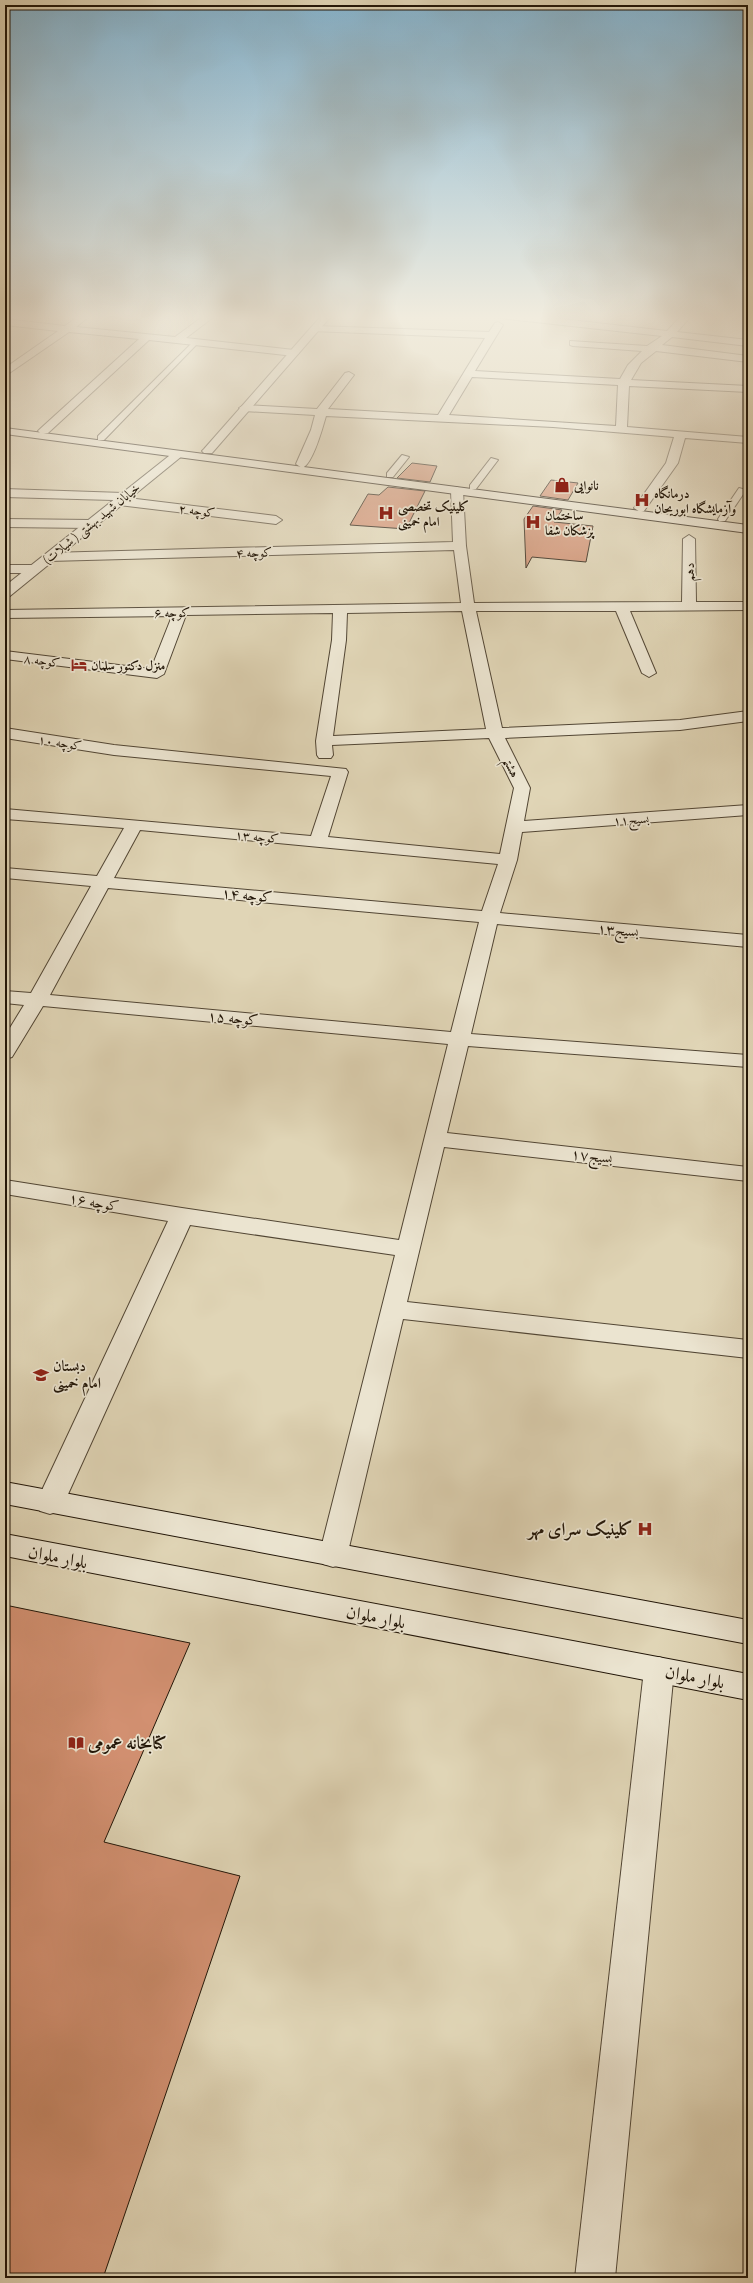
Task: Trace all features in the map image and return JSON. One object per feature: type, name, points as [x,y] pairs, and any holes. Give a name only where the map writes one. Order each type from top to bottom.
[{"type":"street","points":[[44,431],[54,422]]},
{"type":"street","points":[[208,451],[233,422]]},
{"type":"street","points":[[302,464],[318,422]]},
{"type":"street","points":[[500,422],[682,433],[748,440]]},
{"type":"street","points":[[621,422],[621,429]]},
{"type":"street","points":[[5,426],[208,451],[472,487],[748,522]]},
{"type":"street","points":[[5,432],[748,529]]},
{"type":"street","points":[[640,508],[672,463],[682,433]]},
{"type":"street","name":"خیابان شهید بهشتی ( شیلات)","points":[[5,593],[178,454]]},
{"type":"street","name":"هشتم","points":[[333,1556],[489,918],[508,860],[522,788],[495,734],[468,607],[460,546],[457,492]]},
{"type":"street","name":"کوچه ۲","points":[[5,493],[121,499],[276,520]]},
{"type":"street","points":[[5,523],[90,524]]},
{"type":"street","name":"دهم","points":[[689,539],[689,605]]},
{"type":"street","name":"کوچه ۴","points":[[49,557],[460,546]]},
{"type":"street","points":[[5,569],[35,569]]},
{"type":"street","name":"کوچه ۶","points":[[5,614],[468,607],[689,605],[748,606]]},
{"type":"street","points":[[621,606],[649,673]]},
{"type":"street","points":[[325,771],[324,740],[339,640],[340,609]]},
{"type":"street","name":"کوچه ۸","points":[[5,655],[157,674],[180,612]]},
{"type":"street","points":[[324,740],[495,734],[680,725],[748,716]]},
{"type":"street","name":"کوچه ۱۰","points":[[5,733],[114,750],[340,772],[318,842]]},
{"type":"street","name":"بسیج۱۱","points":[[515,827],[748,810]]},
{"type":"street","name":"کوچه ۱۳","points":[[5,814],[135,824],[508,860]]},
{"type":"street","points":[[5,1053],[37,1000],[135,824]]},
{"type":"street","name":"کوچه ۱۴","points":[[5,873],[489,918]]},
{"type":"street","name":"بسیج۱۳","points":[[489,918],[748,941]]},
{"type":"street","name":"کوچه ۱۵","points":[[5,997],[460,1040],[748,1061]]},
{"type":"street","name":"بسیج۱۷","points":[[436,1139],[748,1174]]},
{"type":"street","name":"کوچه ۱۶","points":[[5,1187],[182,1216],[408,1249]]},
{"type":"street","points":[[50,1503],[182,1216]]},
{"type":"street","points":[[394,1309],[748,1350]]},
{"type":"street","points":[[5,1493],[50,1503],[333,1556],[748,1632]]},
{"type":"street","name":"بلوار ملوان","points":[[5,1545],[52,1556],[748,1687]]},
{"type":"street","points":[[595,2278],[659,1670]]},
{"type":"lane","points":[[101,438],[117,422]]},
{"type":"lane","points":[[390,475],[405,457]]},
{"type":"lane","points":[[472,487],[494,460]]},
{"type":"lane","points":[[722,519],[742,490]]},
{"type":"building","points":[[412,463],[437,466],[430,482],[397,478]]},
{"type":"building","points":[[551,480],[578,483],[568,500],[540,496]]},
{"type":"building","name":"کلینیک تخصصی امام خمینی","points":[[388,487],[425,491],[406,529],[350,525],[368,494],[379,495]]},
{"type":"building","points":[[533,506],[562,510],[554,522],[593,526],[586,562],[532,557],[526,568],[524,519]]},
{"type":"building","points":[[5,1605],[190,1643],[104,1842],[240,1876],[103,2278],[5,2278]]},
{"type":"place","name":"نانوایی","points":[[562,485]]},
{"type":"place","name":"درمانگاه وآزمایشگاه ابوریحان","points":[[642,500]]},
{"type":"place","name":"کلینیک تخصصی امام خمینی","points":[[386,513]]},
{"type":"place","name":"ساختمان پزشکان شفا","points":[[533,522]]},
{"type":"place","name":"منزل دکتور سلمان","points":[[79,665]]},
{"type":"place","name":"دبستان امام خمینی","points":[[41,1375]]},
{"type":"place","name":"کلینیک سرای مهر","points":[[645,1529]]},
{"type":"place","name":"کتابخانه عمومی","points":[[76,1743]]}]
